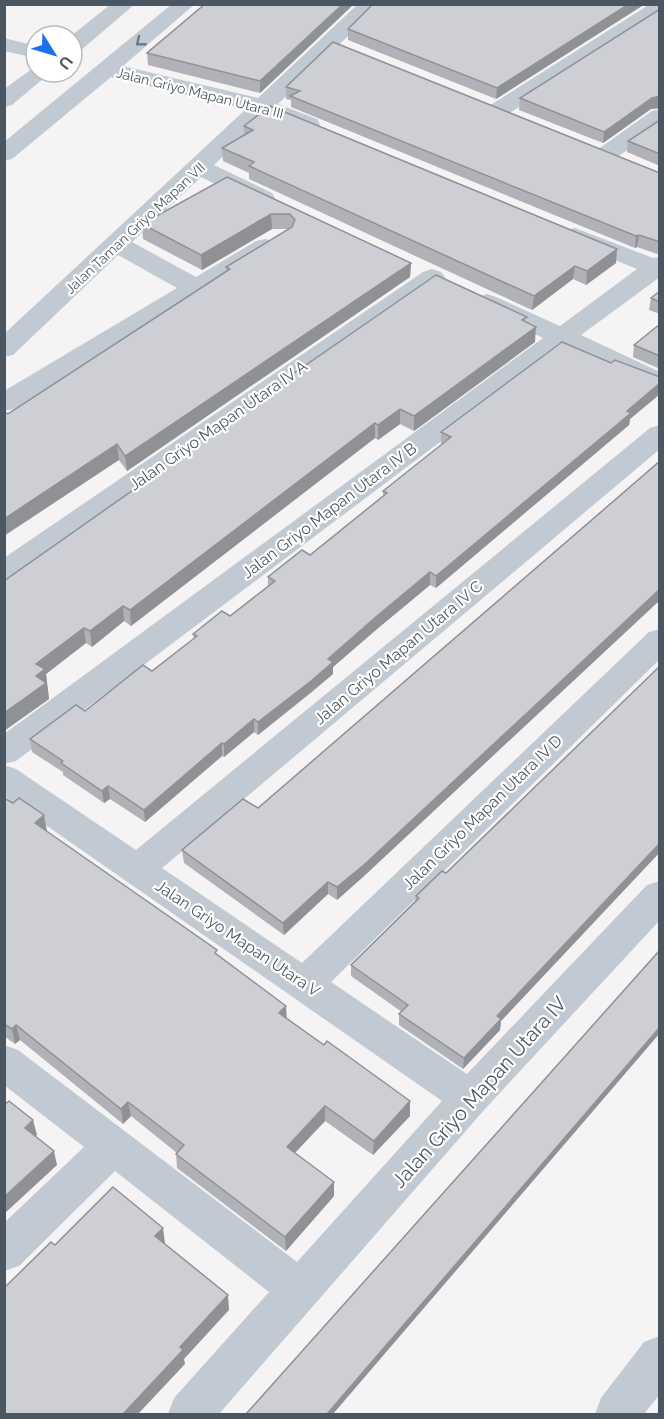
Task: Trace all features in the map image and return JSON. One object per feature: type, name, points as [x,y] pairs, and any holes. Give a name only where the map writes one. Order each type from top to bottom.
[{"type":"street","points":[[84,36],[125,4]]},
{"type":"street","points":[[4,154],[185,4]]},
{"type":"street","name":"Jalan Taman Griyo Mapan VII","points":[[4,349],[200,168],[371,4]]},
{"type":"street","points":[[518,120],[486,106],[660,7]]},
{"type":"street","points":[[331,43],[352,52]]},
{"type":"street","points":[[4,44],[24,49]]},
{"type":"street","name":"Jalan Griyo Mapan Utara III","points":[[106,69],[265,106],[334,134]]},
{"type":"street","points":[[4,100],[25,84]]},
{"type":"street","points":[[605,155],[660,116]]},
{"type":"street","points":[[583,146],[627,164]]},
{"type":"street","points":[[200,168],[285,209]]},
{"type":"street","points":[[555,226],[658,267]]},
{"type":"street","points":[[4,403],[280,236]]},
{"type":"street","points":[[117,244],[195,287]]},
{"type":"street","name":"Jalan Griyo Mapan Utara IV B","points":[[4,752],[658,267]]},
{"type":"street","name":"Jalan Griyo Mapan Utara IV A","points":[[4,573],[440,280],[561,337]]},
{"type":"street","points":[[561,337],[660,382]]},
{"type":"street","name":"Jalan Griyo Mapan Utara IV C","points":[[137,869],[660,434]]},
{"type":"street","name":"Jalan Griyo Mapan Utara IV D","points":[[305,984],[660,640]]},
{"type":"street","name":"Jalan Griyo Mapan Utara V","points":[[4,778],[470,1098]]},
{"type":"street","name":"Jalan Griyo Mapan Utara IV","points":[[190,1414],[470,1098],[660,895]]},
{"type":"street","points":[[4,1062],[300,1290]]},
{"type":"street","points":[[4,1252],[113,1146]]},
{"type":"street","points":[[617,1414],[660,1357]]},
{"type":"building","points":[[205,4],[343,4],[260,81],[147,53]]},
{"type":"building","points":[[373,4],[629,4],[497,88],[348,29]]},
{"type":"building","points":[[660,9],[660,96],[652,98],[604,132],[520,98]]},
{"type":"building","points":[[333,42],[660,173],[660,242],[636,236],[290,96],[300,91],[286,87]]},
{"type":"building","points":[[270,106],[617,249],[587,271],[575,266],[534,296],[249,166],[254,162],[222,148],[253,130],[244,126]]},
{"type":"building","points":[[660,120],[660,154],[628,141]]},
{"type":"building","points":[[227,177],[411,263],[125,456],[117,444],[4,519],[4,412],[8,414],[230,269],[226,267],[292,227],[295,220],[290,214],[271,214],[201,255],[142,224]]},
{"type":"building","points":[[436,275],[527,317],[522,320],[536,327],[414,416],[400,409],[378,425],[375,423],[130,610],[123,606],[90,631],[84,628],[36,664],[45,669],[36,676],[46,683],[4,713],[4,581],[143,483],[141,479]]},
{"type":"building","points":[[660,291],[660,302],[651,298]]},
{"type":"building","points":[[660,324],[660,356],[634,345]]},
{"type":"building","points":[[562,342],[611,363],[615,360],[660,377],[660,383],[627,411],[631,413],[436,576],[430,572],[377,616],[328,659],[333,662],[311,681],[258,722],[254,719],[224,744],[222,743],[144,810],[108,786],[102,791],[30,739],[76,705],[85,711],[143,665],[152,671],[197,636],[193,634],[222,611],[230,616],[275,581],[268,577],[302,550],[310,555],[387,493],[383,491],[451,437],[441,432]]},
{"type":"building","points":[[660,461],[660,589],[365,864],[337,887],[328,882],[283,923],[182,850],[243,799],[258,808]]},
{"type":"building","points":[[660,666],[660,843],[497,1016],[501,1019],[464,1058],[399,1014],[408,1005],[351,965],[419,898],[416,896],[442,871],[446,873]]},
{"type":"building","points":[[4,798],[13,803],[19,798],[44,815],[35,823],[217,950],[215,953],[286,1006],[279,1013],[324,1045],[327,1041],[410,1101],[374,1141],[325,1106],[287,1147],[334,1182],[285,1237],[176,1154],[184,1145],[128,1102],[121,1109],[16,1025],[12,1029],[4,1024]]},
{"type":"building","points":[[660,950],[660,1027],[327,1414],[246,1414]]},
{"type":"building","points":[[9,1101],[33,1120],[25,1128],[54,1151],[4,1197],[4,1105]]},
{"type":"building","points":[[113,1187],[163,1228],[155,1236],[228,1295],[180,1347],[183,1350],[123,1414],[4,1414],[4,1288],[51,1242],[55,1245]]}]
